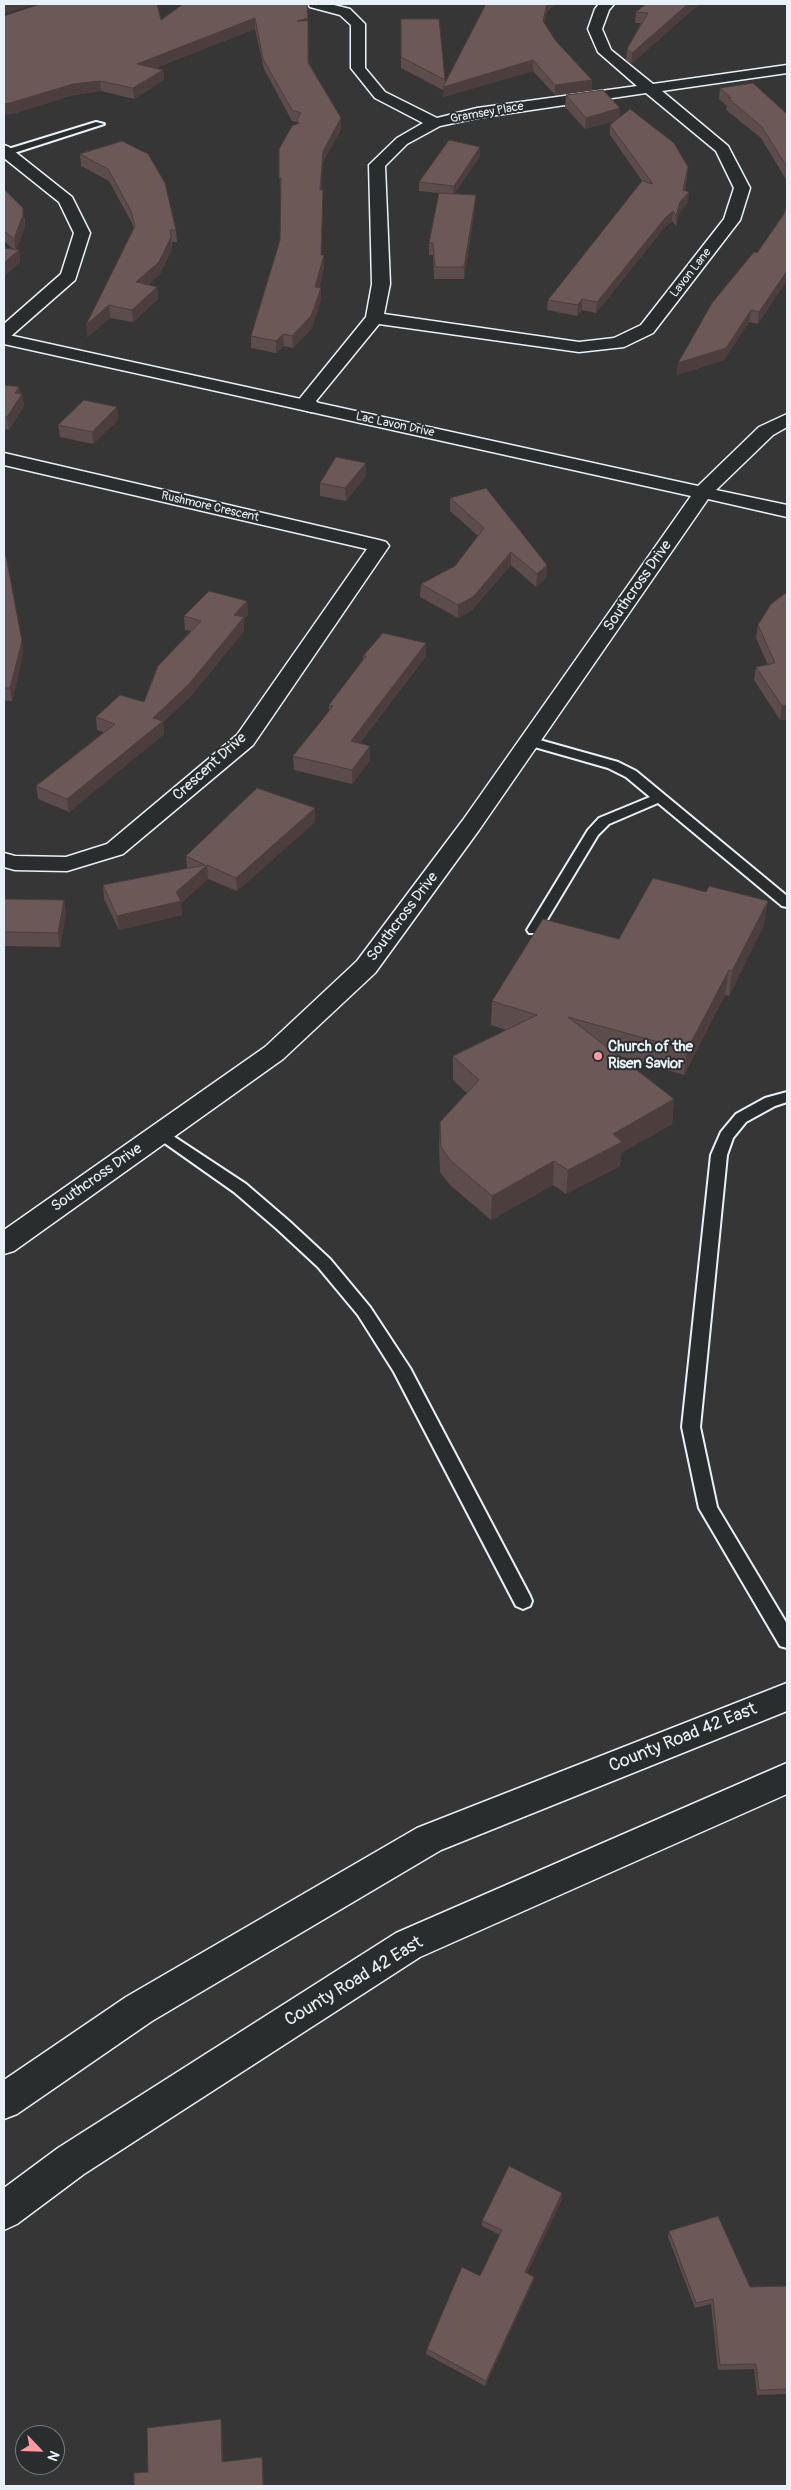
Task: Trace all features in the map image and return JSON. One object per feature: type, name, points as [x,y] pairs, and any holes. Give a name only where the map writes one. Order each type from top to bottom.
[{"type":"main road","points":[[315,4],[345,12],[358,24],[358,68],[380,95],[436,123]]},
{"type":"main road","name":"Lavon Lane","points":[[374,318],[579,347],[618,344],[647,329],[732,220],[742,188],[723,149],[604,52],[595,29],[602,9],[607,4]]},
{"type":"main road","name":"Gramsey Place","points":[[310,406],[306,402],[374,318],[381,284],[377,165],[402,141],[436,123],[477,113],[787,69]]},
{"type":"main road","points":[[4,333],[69,276],[82,233],[66,200],[6,151]]},
{"type":"main road","name":"Lac Lavon Drive","points":[[4,339],[787,511]]},
{"type":"main road","name":"Southcross Drive","points":[[4,1244],[274,1053],[366,967],[529,741],[703,492],[766,431],[787,419]]},
{"type":"main road","name":"Rushmore Crescent","points":[[4,459],[379,546],[356,578]]},
{"type":"main road","name":"Crescent Drive","points":[[4,860],[14,863],[67,864],[115,850],[244,740],[339,606],[356,578]]},
{"type":"main road","name":"County Road 42 East","points":[[4,2101],[139,2009],[429,1839],[787,1697]]},
{"type":"main road","name":"County Road 42 East","points":[[4,2211],[71,2161],[408,1945],[787,1778]]},
{"type":"lane","points":[[6,151],[99,124]]},
{"type":"lane","points":[[529,741],[613,764],[631,774],[787,903]]},
{"type":"lane","points":[[534,930],[593,833],[604,821],[659,798]]},
{"type":"lane","points":[[787,1098],[770,1102],[741,1118],[726,1136],[719,1155],[700,1323],[691,1427],[708,1508],[787,1640]]},
{"type":"lane","points":[[161,1133],[240,1188],[283,1225],[324,1263],[364,1311],[401,1368],[523,1601]]},
{"type":"building","points":[[40,4],[157,4],[161,20],[183,4],[307,4],[308,18],[297,21],[308,21],[308,63],[341,118],[323,151],[320,190],[323,190],[321,255],[324,255],[315,287],[321,288],[311,316],[292,336],[283,334],[276,341],[251,336],[280,240],[281,178],[279,178],[279,149],[292,126],[299,123],[297,119],[301,113],[292,110],[263,59],[255,18],[137,64],[163,70],[133,88],[100,81],[73,84],[4,104],[4,16]]},
{"type":"building","points":[[486,4],[547,4],[543,21],[555,40],[592,80],[555,85],[533,60],[443,87]]},
{"type":"building","points":[[646,4],[688,4],[632,53],[627,49],[648,13],[636,12]]},
{"type":"building","points":[[401,19],[439,19],[445,80],[401,57]]},
{"type":"building","points":[[753,83],[787,114],[787,167],[762,127],[728,98],[731,98],[720,88]]},
{"type":"building","points":[[603,90],[620,108],[586,118],[566,95]]},
{"type":"building","points":[[630,109],[674,143],[688,167],[683,190],[689,192],[680,202],[676,216],[673,211],[665,218],[597,302],[582,299],[578,305],[548,300],[642,181],[653,184],[610,125]]},
{"type":"building","points":[[449,140],[480,147],[454,186],[419,182]]},
{"type":"building","points":[[122,141],[148,154],[165,183],[176,230],[170,230],[171,237],[159,262],[136,282],[157,287],[132,310],[109,305],[86,325],[135,226],[131,211],[108,169],[80,154]]},
{"type":"building","points":[[4,189],[23,208],[23,215],[14,239],[4,231]]},
{"type":"building","points":[[439,193],[476,195],[464,267],[435,267],[433,243],[429,243]]},
{"type":"building","points":[[787,204],[787,271],[759,312],[751,310],[726,348],[678,363],[712,303],[754,252],[757,253],[784,214]]},
{"type":"building","points":[[4,248],[19,250],[4,263]]},
{"type":"building","points":[[4,385],[19,387],[15,393],[22,394],[7,417],[4,417]]},
{"type":"building","points":[[84,400],[117,407],[92,432],[58,425]]},
{"type":"building","points":[[336,457],[366,463],[345,488],[320,483]]},
{"type":"building","points":[[486,488],[547,565],[537,574],[511,552],[473,597],[458,605],[421,584],[455,566],[484,528],[450,498]]},
{"type":"building","points":[[6,556],[22,641],[10,688],[4,688],[4,557]]},
{"type":"building","points":[[209,591],[247,601],[234,615],[244,617],[189,684],[153,718],[163,721],[67,799],[36,786],[115,724],[96,717],[120,695],[144,702],[158,666],[201,621],[184,616]]},
{"type":"building","points":[[787,592],[787,705],[782,706],[756,667],[775,663],[758,625],[771,604]]},
{"type":"building","points":[[383,633],[426,643],[351,741],[370,746],[352,770],[293,756],[333,706],[329,705],[366,656],[363,656]]},
{"type":"building","points":[[257,788],[315,808],[236,878],[207,865],[176,892],[181,901],[117,916],[103,885],[205,865],[186,856]]},
{"type":"building","name":"Church of the Risen Savior","points":[[653,878],[706,892],[709,886],[768,901],[732,971],[729,970],[687,1050],[568,1017],[674,1099],[613,1134],[622,1142],[568,1170],[554,1161],[492,1196],[451,1161],[441,1147],[440,1122],[479,1080],[453,1056],[537,1015],[492,1001],[543,919],[619,939]]},
{"type":"building","points":[[4,899],[64,900],[58,933],[4,932]]},
{"type":"building","points":[[509,2166],[562,2193],[525,2272],[534,2277],[486,2381],[427,2349],[462,2267],[480,2276],[502,2230],[482,2221]]},
{"type":"building","points":[[718,2216],[750,2287],[787,2286],[787,2389],[759,2390],[756,2364],[720,2365],[713,2299],[696,2303],[669,2231]]},
{"type":"building","points":[[221,2419],[222,2462],[262,2457],[263,2486],[134,2486],[134,2473],[148,2472],[147,2428]]},
{"type":"place","name":"Church of the Risen Savior","points":[[598,1056]]}]
